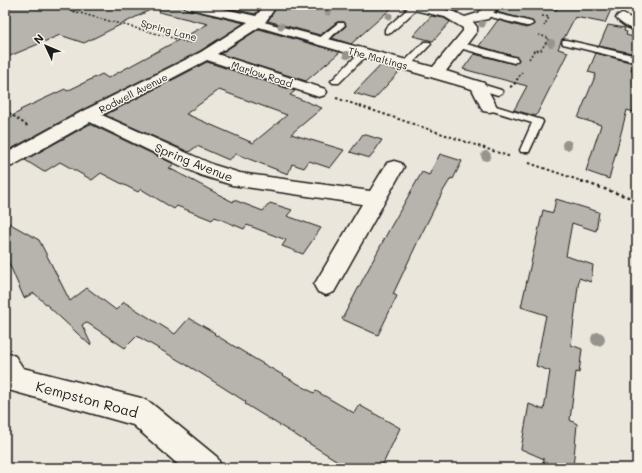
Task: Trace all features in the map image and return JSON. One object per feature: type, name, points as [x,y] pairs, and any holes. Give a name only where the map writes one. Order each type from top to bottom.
[{"type":"street","points":[[190,5],[257,22],[321,41]]},
{"type":"street","name":"Rodwell Avenue","points":[[5,162],[89,115],[210,52],[257,22],[271,5]]},
{"type":"street","points":[[412,6],[448,15],[463,21],[470,27],[470,31],[436,73]]},
{"type":"street","points":[[463,21],[483,16],[490,9]]},
{"type":"street","points":[[623,18],[637,27]]},
{"type":"street","name":"The Maltings","points":[[321,41],[478,86]]},
{"type":"street","name":"Marlow Road","points":[[210,52],[319,92]]},
{"type":"street","points":[[478,86],[488,106]]},
{"type":"street","name":"Spring Avenue","points":[[89,115],[207,170],[239,180],[377,199]]},
{"type":"street","points":[[326,285],[394,168]]},
{"type":"street","name":"Kempston Road","points":[[5,365],[14,379],[141,413],[206,468]]},
{"type":"lane","points":[[388,31],[412,6]]},
{"type":"lane","points":[[490,9],[529,24]]},
{"type":"lane","points":[[321,41],[341,25]]},
{"type":"lane","points":[[566,42],[637,59]]},
{"type":"lane","points":[[406,65],[427,44]]},
{"type":"lane","points":[[459,45],[514,60]]},
{"type":"lane","points":[[336,81],[363,54]]},
{"type":"lane","points":[[478,86],[498,92]]},
{"type":"lane","points":[[488,106],[538,122],[525,150]]},
{"type":"path","name":"Spring Lane","points":[[50,5],[210,52]]},
{"type":"path","points":[[319,92],[511,157]]},
{"type":"path","points":[[5,110],[46,139]]},
{"type":"path","points":[[526,162],[637,200]]},
{"type":"building","points":[[5,5],[160,5],[84,43],[60,35],[5,58]]},
{"type":"building","points":[[160,5],[183,5],[186,9],[244,23],[200,51],[82,110],[9,150],[5,148],[5,120],[21,111],[20,110],[65,89],[67,91],[102,74],[108,78],[208,24],[159,12]]},
{"type":"building","points":[[213,5],[263,5],[255,14]]},
{"type":"building","points":[[278,5],[395,5],[351,44],[332,38],[346,26],[344,22],[337,22],[320,35],[268,21]]},
{"type":"building","points":[[441,5],[465,5],[458,12],[440,7]]},
{"type":"building","points":[[501,5],[534,5],[557,10],[557,5],[613,5],[605,23],[575,17],[558,49],[568,52],[536,116],[514,110],[527,86],[463,69],[474,54],[514,64],[519,60],[517,57],[479,46],[498,20],[526,28],[534,24],[532,21],[496,12]]},
{"type":"building","points":[[431,16],[444,18],[450,22],[433,41],[413,36]]},
{"type":"building","points":[[608,25],[625,28],[624,31],[627,32],[626,35],[637,38],[632,53],[599,46]]},
{"type":"building","points":[[259,29],[340,52],[306,81],[220,54]]},
{"type":"building","points":[[596,53],[633,63],[631,70],[637,71],[637,97],[633,112],[627,110],[609,179],[586,171],[601,125],[578,118],[596,74],[588,72]]},
{"type":"building","points":[[207,62],[295,91],[290,95],[322,108],[291,134],[344,150],[330,168],[309,161],[304,168],[292,164],[288,174],[236,154],[229,160],[197,146],[189,152],[105,115]],"holes":[[[219,90],[287,115],[253,143],[186,114]]]},
{"type":"building","points":[[381,65],[400,71],[374,99],[354,93]]},
{"type":"building","points":[[90,124],[174,164],[169,168],[233,202],[234,200],[263,211],[270,203],[292,210],[287,216],[321,228],[303,254],[282,246],[286,240],[247,225],[244,229],[215,217],[212,220],[177,206],[174,209],[141,189],[138,192],[101,173],[92,180],[60,162],[44,172],[25,160]]},
{"type":"building","points":[[363,134],[382,140],[370,158],[350,152]]},
{"type":"building","points":[[440,154],[462,161],[453,179],[451,178],[442,193],[420,237],[393,294],[397,296],[378,335],[342,319],[389,230],[422,172],[429,175]]},
{"type":"building","points":[[556,199],[599,212],[596,231],[572,223],[566,256],[593,265],[591,282],[579,278],[571,345],[582,349],[579,373],[576,372],[570,420],[577,424],[573,468],[543,468],[544,459],[521,449],[529,404],[544,410],[550,371],[536,366],[546,315],[521,307],[543,210],[553,213]]},
{"type":"building","points":[[5,221],[39,240],[70,301],[87,288],[116,310],[124,302],[175,334],[189,318],[255,359],[314,393],[316,391],[354,413],[359,405],[400,428],[381,468],[343,468],[334,463],[336,460],[245,404],[246,402],[137,336],[125,348],[86,322],[82,325],[91,344],[90,345],[34,293],[24,298],[5,254]]}]
